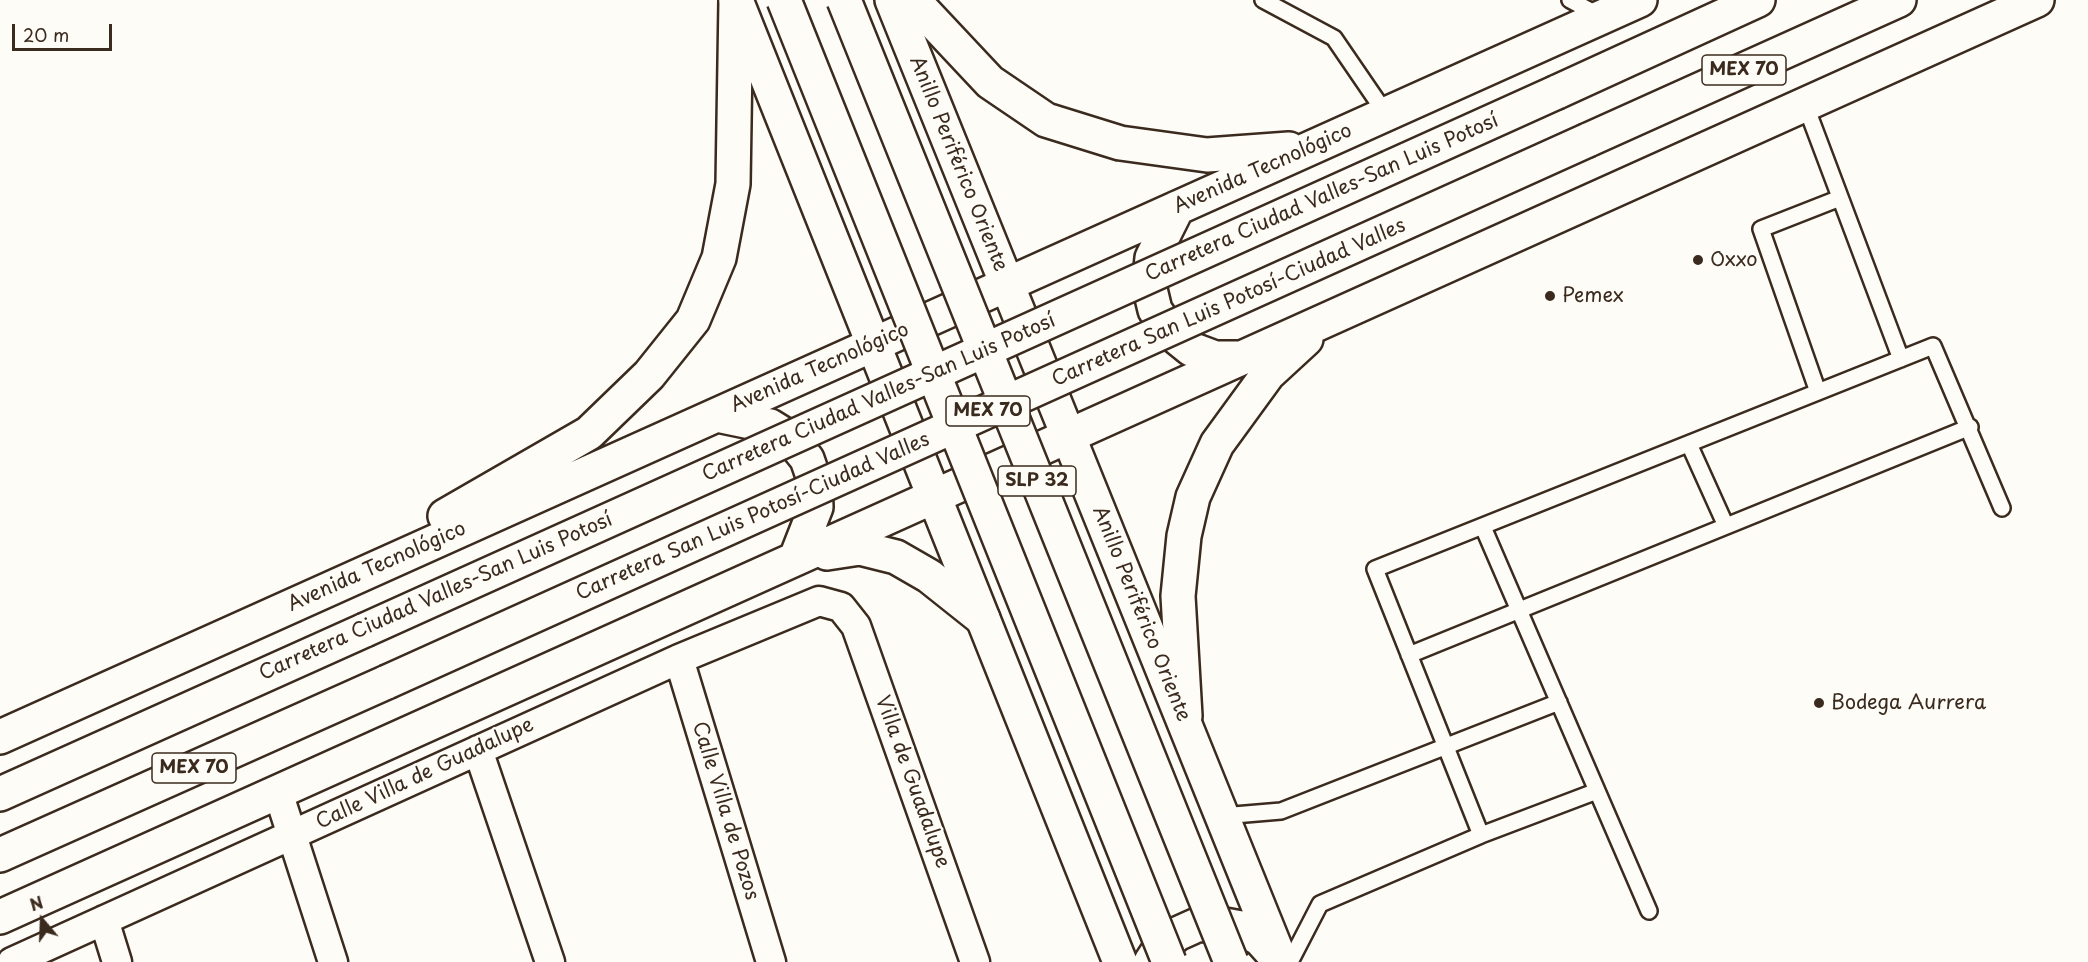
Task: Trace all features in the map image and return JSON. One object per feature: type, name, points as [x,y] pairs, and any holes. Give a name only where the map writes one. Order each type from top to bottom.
[{"type":"main road","points":[[736,0],[1120,962]]},
{"type":"main road","points":[[350,579],[447,515],[589,433],[649,375],[693,320],[719,258],[732,184],[736,0]]},
{"type":"main road","name":"SLP 32","points":[[784,0],[1169,962]]},
{"type":"main road","name":"SLP 32","points":[[844,0],[1231,962]]},
{"type":"main road","name":"Anillo Periférico Oriente","points":[[892,0],[1280,962]]},
{"type":"main road","points":[[913,0],[990,82],[1046,120],[1120,143],[1207,156],[1312,148]]},
{"type":"main road","name":"Avenida Tecnológico","points":[[0,736],[1640,0]]},
{"type":"main road","name":"Carretera Ciudad Valles-San Luis Potosí","points":[[0,794],[1758,0]]},
{"type":"main road","name":"Carretera San Luis Potosí-Ciudad Valles","points":[[0,855],[1899,0]]},
{"type":"main road","points":[[0,917],[2037,0]]},
{"type":"main road","points":[[1177,208],[1152,258],[1149,285],[1155,310],[1170,332],[1191,349],[1215,357],[1242,358]]},
{"type":"main road","points":[[1186,726],[1178,596],[1184,536],[1193,497],[1217,444],[1268,374],[1326,320]]},
{"type":"main road","points":[[717,415],[770,426],[791,439],[807,459],[816,482],[816,507],[796,558]]},
{"type":"main road","points":[[796,558],[860,548],[879,551],[929,576],[983,619]]},
{"type":"main road","points":[[1151,962],[1160,948],[1177,934],[1197,926],[1219,924],[1241,928],[1260,939],[1280,962]]},
{"type":"street","name":"Calle Villa de Guadalupe","points":[[12,962],[678,659],[819,601],[841,607]]},
{"type":"street","name":"Villa de Guadalupe","points":[[841,607],[856,626],[975,962]]},
{"type":"street","name":"Calle Villa de Pozos","points":[[678,659],[771,962]]},
{"type":"street","points":[[478,750],[550,962]]},
{"type":"street","points":[[278,792],[333,962]]},
{"type":"street","points":[[104,920],[117,962]]},
{"type":"lane","points":[[1263,0],[1334,38],[1386,114]]},
{"type":"lane","points":[[1570,0],[1603,17]]},
{"type":"lane","points":[[1805,104],[1901,359]]},
{"type":"lane","points":[[1818,392],[1761,229],[1840,198]]},
{"type":"lane","points":[[1481,835],[1375,569],[1933,346],[1970,427],[2002,508]]},
{"type":"lane","points":[[1409,655],[1970,427]]},
{"type":"lane","points":[[1689,444],[1726,526]]},
{"type":"lane","points":[[1483,527],[1649,911]]},
{"type":"lane","points":[[1222,816],[1281,811],[1558,702]]},
{"type":"lane","points":[[1290,962],[1320,904],[1481,835],[1597,791]]},
{"type":"place","name":"Oxxo","points":[[1698,260]]},
{"type":"place","name":"Pemex","points":[[1550,296]]},
{"type":"place","name":"Bodega Aurrera","points":[[1819,703]]}]
